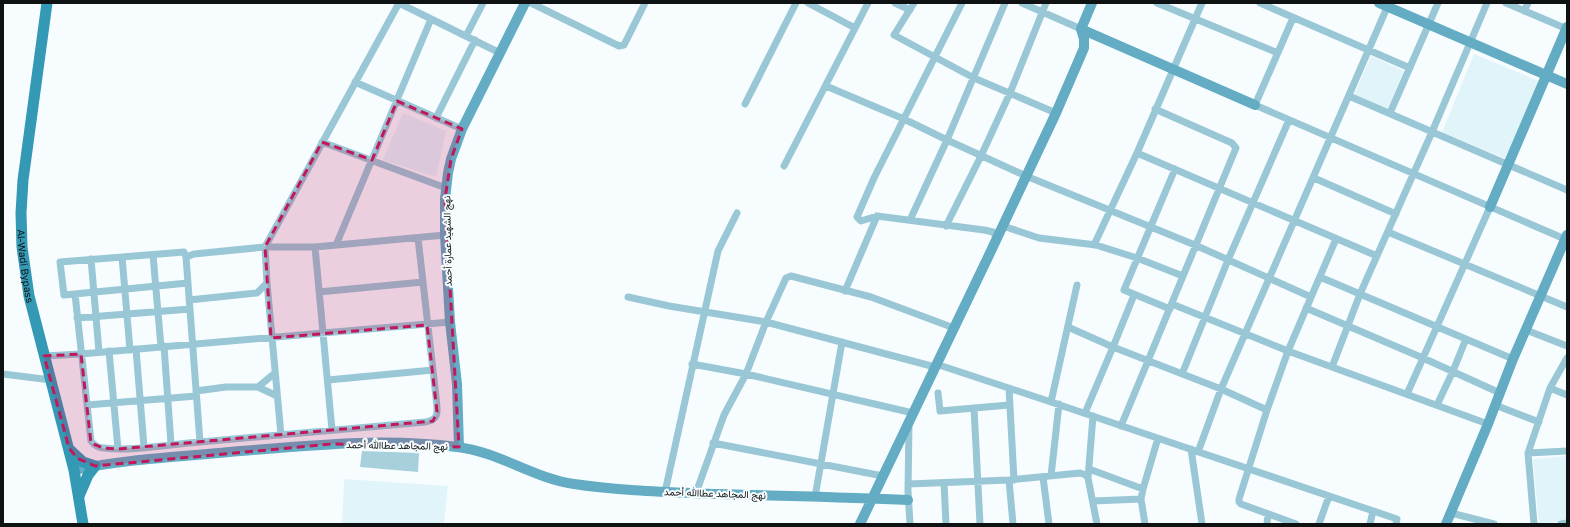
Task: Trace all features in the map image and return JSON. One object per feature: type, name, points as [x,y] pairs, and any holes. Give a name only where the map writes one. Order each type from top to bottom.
[{"type":"main road","name":"Al-Wadi Bypass","points":[[47,3],[23,180],[21,213],[22,247],[26,280],[44,356],[69,448],[83,524]]},
{"type":"main road","points":[[69,448],[77,458],[95,466],[88,475],[79,496]]},
{"type":"street","points":[[281,435],[266,283],[265,247],[399,3],[500,53]]},
{"type":"street","points":[[466,36],[483,3]]},
{"type":"street","name":"نهج الشهيد عمارة أحمد","points":[[459,447],[457,384],[450,322],[445,235],[446,188],[451,159],[462,129],[525,3]]},
{"type":"street","points":[[531,3],[619,46],[625,43],[645,3]]},
{"type":"street","points":[[745,104],[796,3]]},
{"type":"street","points":[[808,3],[855,28]]},
{"type":"street","points":[[784,166],[868,3]]},
{"type":"street","points":[[894,3],[910,10]]},
{"type":"street","points":[[914,3],[894,35],[974,78],[1056,113]]},
{"type":"street","points":[[962,3],[874,178],[857,217],[862,221],[877,216],[984,230],[993,232],[997,240]]},
{"type":"street","points":[[910,220],[947,140],[1005,3]]},
{"type":"street","points":[[1022,3],[1413,174],[1566,238],[1513,360],[1446,524]]},
{"type":"street","points":[[946,226],[1010,93],[1046,3]]},
{"type":"street","points":[[860,524],[997,240],[1056,113],[1084,48],[1084,39],[1081,29],[1092,3]]},
{"type":"street","points":[[1156,3],[1278,53]]},
{"type":"street","points":[[1094,245],[1137,153],[1172,69],[1202,3]]},
{"type":"street","points":[[1260,3],[1410,68]]},
{"type":"street","points":[[1390,113],[1438,3]]},
{"type":"street","points":[[1332,367],[1360,294],[1487,3]]},
{"type":"street","points":[[1407,394],[1509,164],[1567,28],[1506,3]]},
{"type":"street","points":[[1524,11],[1528,3]]},
{"type":"street","points":[[1202,524],[1194,450],[1332,138],[1369,50],[1385,4],[1567,84]]},
{"type":"street","points":[[1256,105],[1293,18]]},
{"type":"street","points":[[336,245],[431,19]]},
{"type":"street","points":[[436,118],[475,40]]},
{"type":"street","points":[[355,82],[462,129]]},
{"type":"street","points":[[826,86],[904,119],[1026,176],[1195,245],[1311,297]]},
{"type":"street","points":[[1349,96],[1567,190]]},
{"type":"street","points":[[1121,426],[1235,151],[1235,145],[1155,109]]},
{"type":"street","points":[[1182,374],[1228,260],[1289,120]]},
{"type":"street","points":[[322,142],[446,188]]},
{"type":"street","points":[[1137,153],[1377,256]]},
{"type":"street","points":[[1175,169],[1124,290],[1134,295],[1206,317],[1288,351],[1488,424]]},
{"type":"street","points":[[1314,178],[1396,214]]},
{"type":"street","points":[[665,492],[718,250],[737,213]]},
{"type":"street","points":[[845,291],[877,216]]},
{"type":"street","points":[[1003,226],[1039,238],[1094,245],[1137,258],[1182,276]]},
{"type":"street","points":[[1388,232],[1567,307]]},
{"type":"street","points":[[186,257],[194,254],[265,247],[315,247],[445,235]]},
{"type":"street","points":[[75,294],[91,441],[93,444],[102,448],[118,449],[144,447],[433,421],[437,412],[418,238]]},
{"type":"street","points":[[1296,524],[1238,502],[1267,410],[1288,351],[1336,239]]},
{"type":"street","points":[[315,247],[332,430]]},
{"type":"street","points":[[188,283],[64,295],[60,262],[184,252],[186,257],[188,283],[189,300],[190,309],[192,344],[200,442]]},
{"type":"street","points":[[153,255],[171,444]]},
{"type":"street","points":[[122,257],[124,289],[140,400],[144,447]]},
{"type":"street","points":[[91,259],[99,352]]},
{"type":"street","points":[[696,493],[724,415],[746,374],[766,322],[786,278],[791,276],[871,298],[954,328]]},
{"type":"street","points":[[1320,277],[1437,326],[1513,360]]},
{"type":"street","points":[[319,292],[423,282]]},
{"type":"street","points":[[189,300],[257,293],[266,283]]},
{"type":"street","points":[[1051,476],[1055,403],[1077,284]]},
{"type":"street","points":[[257,293],[268,303]]},
{"type":"street","points":[[1084,413],[1134,295]]},
{"type":"street","points":[[628,297],[669,306],[766,322],[936,366],[1055,403],[1397,519],[1396,524]]},
{"type":"street","points":[[1306,308],[1453,371],[1500,393]]},
{"type":"street","points":[[77,318],[190,309]]},
{"type":"street","points":[[44,356],[450,322]]},
{"type":"street","points":[[1068,327],[1113,347],[1221,389],[1267,410]]},
{"type":"street","points":[[1526,330],[1567,346]]},
{"type":"street","points":[[1437,405],[1466,339]]},
{"type":"street","points":[[815,497],[842,342]]},
{"type":"street","points":[[109,351],[118,449]]},
{"type":"street","points":[[1534,524],[1528,453],[1550,388],[1567,358]]},
{"type":"street","points":[[692,364],[746,374],[833,394],[911,418]]},
{"type":"street","points":[[328,380],[433,370]]},
{"type":"street","points":[[258,387],[275,373]]},
{"type":"street","points":[[3,374],[51,380]]},
{"type":"street","points":[[87,405],[167,398],[196,394],[226,387],[258,387],[277,396]]},
{"type":"street","points":[[1008,388],[1013,524]]},
{"type":"street","points":[[1550,388],[1567,395]]},
{"type":"street","points":[[938,393],[940,410],[1009,405]]},
{"type":"street","points":[[1495,405],[1539,422]]},
{"type":"street","points":[[974,408],[980,524]]},
{"type":"street","points":[[1093,416],[1088,478],[1097,524]]},
{"type":"street","points":[[910,524],[908,484],[911,418]]},
{"type":"street","points":[[1145,524],[1141,499],[1142,489],[1158,438]]},
{"type":"street","name":"نهج المجاهد عطاالله أحمد","points":[[74,470],[95,466],[182,456],[332,444],[384,443],[459,447],[484,453],[540,475],[573,484],[665,492],[908,500]]},
{"type":"street","points":[[714,443],[882,476]]},
{"type":"street","points":[[1528,453],[1567,451]]},
{"type":"street","points":[[1089,469],[1142,489]]},
{"type":"street","points":[[908,484],[1011,480],[1080,473],[1086,475],[1088,478]]},
{"type":"street","points":[[1043,477],[1049,524]]},
{"type":"street","points":[[944,483],[946,524]]},
{"type":"street","points":[[1319,524],[1329,496]]},
{"type":"street","points":[[1093,501],[1141,499]]},
{"type":"street","points":[[1370,524],[1373,511]]},
{"type":"street","points":[[1267,524],[1268,514]]},
{"type":"street","points":[[1451,514],[1494,524]]},
{"type":"street","points":[[1561,524],[1567,523]]},
{"type":"highlighted area","points":[[397,101],[462,129],[451,159],[445,199],[459,447],[332,444],[95,466],[77,458],[69,448],[44,356],[81,354],[91,443],[103,448],[118,449],[433,421],[437,412],[427,325],[271,338],[265,247],[322,142],[372,160]]},
{"type":"shaded area","points":[[1474,54],[1539,81],[1506,159],[1442,132]]},
{"type":"shaded area","points":[[1371,56],[1404,71],[1387,110],[1354,95]]},
{"type":"shaded area","points":[[403,113],[446,131],[436,177],[383,160]]},
{"type":"shaded area","points":[[362,451],[419,453],[418,472],[360,467]]},
{"type":"shaded area","points":[[1567,456],[1567,521],[1539,524],[1533,459]]},
{"type":"shaded area","points":[[344,479],[448,486],[444,524],[342,524]]}]
